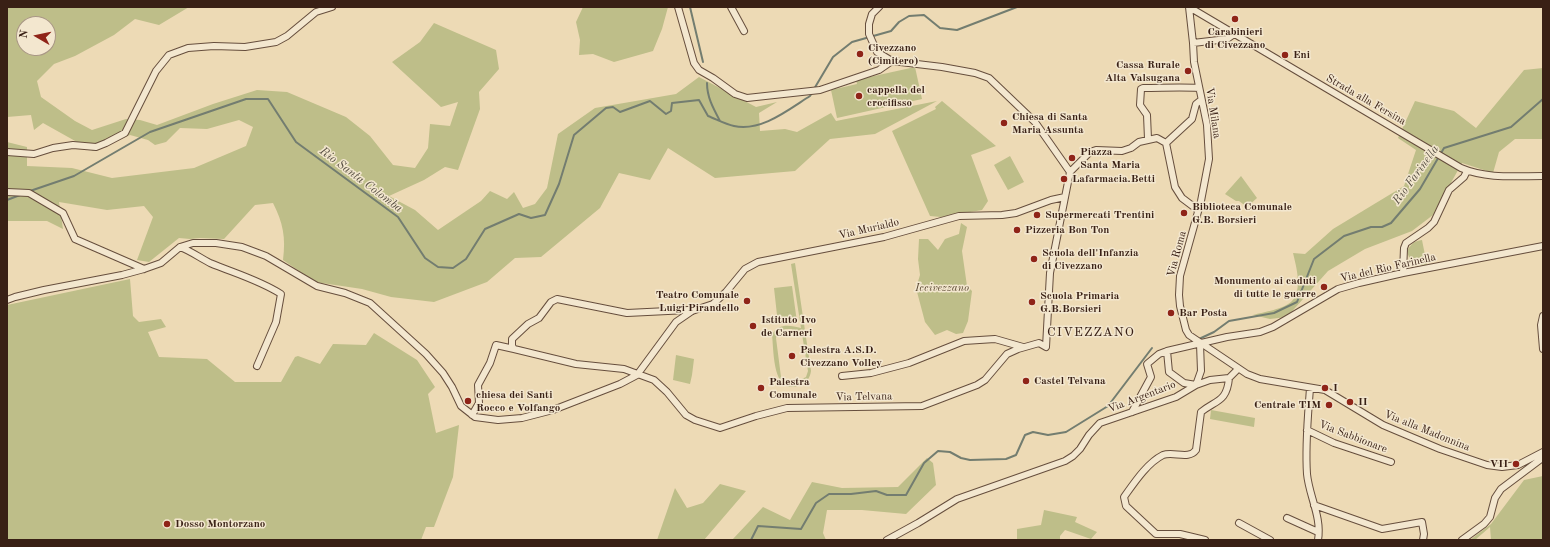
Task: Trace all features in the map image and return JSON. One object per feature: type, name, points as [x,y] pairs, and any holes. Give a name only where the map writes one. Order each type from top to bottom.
[{"type":"street","points":[[7,152],[34,154],[53,148],[73,145],[96,147],[106,143],[125,133],[156,71],[169,56],[188,48],[214,46],[245,47],[276,42],[287,36],[316,10],[332,7]]},
{"type":"street","points":[[678,7],[694,63],[699,70],[735,94],[747,98],[820,90],[879,70],[892,61]]},
{"type":"street","points":[[731,7],[744,31]]},
{"type":"street","points":[[879,7],[872,14],[869,24],[869,34],[877,52],[892,61],[942,67],[975,73],[989,78],[1035,122],[1070,172],[1090,152],[1096,150],[1122,151],[1131,148],[1139,142],[1157,138],[1166,143],[1175,187],[1182,198],[1198,210]]},
{"type":"street","name":"Strada alla Fersina","points":[[1189,7],[1467,171],[1499,176],[1543,176]]},
{"type":"street","name":"Via Milana","points":[[1189,7],[1194,62],[1198,88],[1207,125],[1209,159],[1198,210]]},
{"type":"street","points":[[1193,43],[1226,39],[1234,34]]},
{"type":"street","points":[[1148,139],[1147,115],[1140,105],[1141,89],[1168,86],[1198,88]]},
{"type":"street","points":[[1166,143],[1192,119],[1196,104],[1202,100]]},
{"type":"street","points":[[1403,272],[1404,248],[1406,243],[1434,222],[1449,190],[1464,176],[1467,171]]},
{"type":"street","name":"Via Telvana","points":[[472,415],[479,403],[478,385],[490,363],[496,345],[514,348],[576,364],[624,369],[654,380],[667,392],[686,415],[695,420],[720,428],[756,416],[787,408],[922,406],[962,392],[985,380],[1007,354],[1023,347],[1040,343],[1046,347],[1050,273],[1070,172]]},
{"type":"street","points":[[7,192],[29,193],[63,213],[75,238],[144,269]]},
{"type":"street","name":"Via Murialdo","points":[[637,375],[676,322],[692,311],[713,304],[726,292],[745,269],[758,262],[884,237],[959,216],[1002,215],[1016,213],[1051,200],[1065,197]]},
{"type":"street","name":"Via Roma","points":[[1198,210],[1180,276],[1178,294],[1185,326],[1189,335],[1200,344]]},
{"type":"street","points":[[7,300],[44,290],[122,275],[144,269],[160,263],[180,247],[193,242],[216,243],[242,247],[266,256],[316,286],[345,293],[370,303],[439,368],[452,387],[461,406],[475,417],[498,420],[522,418],[553,410],[620,384],[637,375]]},
{"type":"street","name":"Via del Rio Farinella","points":[[1132,412],[1150,377],[1147,364],[1159,354],[1227,337],[1260,332],[1273,327],[1338,289],[1403,272],[1543,246]]},
{"type":"street","points":[[180,247],[192,252],[204,260],[242,275],[281,294],[276,322],[258,366]]},
{"type":"street","name":"Via Murialdo","points":[[514,348],[512,346],[512,339],[528,324],[539,318],[551,302],[557,299],[627,313],[692,311]]},
{"type":"street","points":[[1543,316],[1541,325],[1543,349]]},
{"type":"street","name":"Via Telvana","points":[[842,376],[871,373],[909,363],[964,341],[995,340],[1023,347]]},
{"type":"street","points":[[1167,351],[1169,372],[1184,383],[1196,385],[1201,371],[1200,344]]},
{"type":"street","name":"Via alla Madonnina","points":[[1200,344],[1238,369],[1260,379],[1324,390],[1383,425],[1440,449],[1487,465],[1502,467],[1518,465],[1542,452]]},
{"type":"street","points":[[1205,540],[1180,534],[1156,534],[1126,506],[1124,497],[1156,459],[1165,454],[1193,454],[1196,450],[1201,412],[1207,406],[1214,405],[1225,396],[1228,378],[1238,369]]},
{"type":"street","name":"Via Argentario","points":[[887,540],[957,499],[1065,461],[1080,449],[1089,435],[1100,423],[1176,397],[1196,385],[1210,380],[1228,378]]},
{"type":"street","name":"Via Sabbionare","points":[[1310,388],[1307,430],[1307,474],[1314,505],[1318,536]]},
{"type":"street","name":"Via Sabbionare","points":[[1307,430],[1334,443],[1391,462]]},
{"type":"street","name":"Via alla Madonnina","points":[[1462,540],[1484,524],[1490,517],[1497,493],[1541,459],[1542,452]]},
{"type":"street","points":[[1314,505],[1382,529],[1422,522],[1424,534],[1423,540]]},
{"type":"street","points":[[1287,518],[1326,540]]},
{"type":"street","points":[[1239,523],[1270,540]]},
{"type":"green space","points":[[7,7],[189,7],[159,25],[135,19],[114,35],[75,56],[54,64],[37,81],[41,97],[75,121],[92,130],[126,119],[140,120],[157,125],[213,104],[257,90],[287,92],[346,117],[370,136],[393,165],[415,168],[428,148],[430,124],[450,126],[458,102],[441,107],[392,62],[420,42],[434,23],[496,50],[499,69],[479,92],[480,109],[458,170],[445,167],[424,180],[389,196],[415,210],[438,230],[481,201],[490,191],[507,199],[514,192],[523,208],[535,204],[547,188],[558,134],[595,108],[676,94],[699,77],[756,107],[777,102],[759,113],[760,131],[785,129],[797,132],[831,113],[836,121],[937,101],[875,134],[830,139],[795,171],[715,178],[668,148],[650,180],[619,173],[600,208],[541,257],[515,258],[487,282],[434,302],[391,297],[362,289],[315,282],[283,260],[283,230],[273,203],[255,205],[224,239],[179,238],[149,262],[137,260],[153,217],[144,206],[107,210],[59,202],[63,229],[47,221],[7,221],[7,142],[27,147],[27,166],[72,168],[112,178],[194,168],[246,146],[253,127],[239,120],[207,129],[180,128],[166,142],[155,145],[148,140],[130,135],[93,151],[43,123],[34,130],[31,115],[7,117]]},
{"type":"green space","points":[[583,7],[668,7],[662,29],[653,51],[614,62],[593,54],[579,55],[580,40],[576,22]]},
{"type":"green space","points":[[915,67],[922,99],[837,118],[831,90],[857,84],[856,80]]},
{"type":"green space","points":[[1543,68],[1543,139],[1515,139],[1499,152],[1493,173],[1462,163],[1433,215],[1412,231],[1365,249],[1328,271],[1287,317],[1270,319],[1253,315],[1274,310],[1292,301],[1298,284],[1296,264],[1293,253],[1305,254],[1333,229],[1404,186],[1416,150],[1398,138],[1415,101],[1454,111],[1476,128],[1524,70]]},
{"type":"green space","points":[[942,101],[996,146],[971,155],[988,201],[982,210],[941,217],[930,216],[892,131],[936,109],[935,107]]},
{"type":"green space","points":[[1010,156],[1024,182],[1008,190],[994,165]]},
{"type":"green space","points":[[1241,176],[1257,198],[1247,207],[1225,194]]},
{"type":"green space","name":"Iccivezzano","points":[[961,223],[967,227],[962,251],[967,286],[972,291],[968,321],[963,333],[956,334],[947,330],[935,335],[925,322],[916,288],[920,275],[918,259],[919,239],[928,239],[938,250],[945,239],[959,234]]},
{"type":"green space","points":[[1422,240],[1427,265],[1419,265],[1411,261],[1407,251],[1413,243]]},
{"type":"green space","points":[[795,263],[811,371],[809,378],[805,383],[791,387],[784,384],[779,379],[774,361],[772,335],[778,328],[785,326],[801,328],[791,264]],"holes":[[[786,329],[791,329],[802,334],[808,371],[806,377],[798,381],[785,381],[781,377],[776,338],[777,334]]]},
{"type":"green space","points":[[130,279],[133,316],[139,322],[161,319],[166,327],[148,332],[159,357],[207,359],[235,382],[281,382],[295,357],[298,356],[320,364],[333,344],[366,345],[374,333],[417,360],[435,387],[428,394],[436,433],[459,425],[453,477],[434,527],[426,527],[421,540],[7,540],[7,305]]},
{"type":"green space","points":[[792,286],[797,322],[778,324],[774,288]]},
{"type":"green space","points":[[676,355],[694,359],[690,384],[673,380]]},
{"type":"green space","points":[[1211,410],[1255,418],[1254,427],[1210,419]]},
{"type":"green space","points":[[927,458],[933,463],[936,485],[906,514],[862,510],[827,510],[823,533],[826,540],[732,540],[763,507],[790,520],[812,482],[842,488],[898,487]]},
{"type":"green space","points":[[1543,476],[1543,540],[1491,540],[1490,527],[1475,540],[1470,540],[1491,524],[1524,480]]},
{"type":"green space","points":[[720,484],[746,491],[704,540],[657,540],[675,488],[687,508],[703,503]]},
{"type":"green space","points":[[1044,510],[1077,517],[1075,522],[1097,532],[1091,539],[1065,530],[1060,536],[1060,540],[1017,540],[1017,529],[1041,525]]},
{"type":"waterway","points":[[690,7],[703,62]]},
{"type":"waterway","name":"Rio Santa Colomba","points":[[814,89],[833,57],[852,42],[891,31],[899,22],[909,16],[924,15],[940,28],[957,30],[1017,7]]},
{"type":"waterway","points":[[707,83],[709,98],[720,121]]},
{"type":"waterway","name":"Rio Santa Colomba","points":[[30,191],[74,176],[150,132],[246,99],[268,99],[296,142],[398,217],[425,258],[438,267],[453,268],[466,259],[485,229],[519,214],[531,218],[545,215],[559,184],[574,135],[606,108],[613,107],[620,112],[650,101],[666,114],[671,111],[672,103],[699,100],[708,116],[724,123],[744,127],[764,123],[783,113],[810,96],[812,93]]},
{"type":"waterway","name":"Rio Farinella","points":[[1199,339],[1214,332],[1229,321],[1274,313],[1297,302],[1314,259],[1344,236],[1371,227],[1382,227],[1391,223],[1420,189],[1444,148],[1511,127],[1543,99]]},
{"type":"waterway","name":"Rio Santa Colomba","points":[[7,200],[20,195]]},
{"type":"waterway","name":"Rio Farinella","points":[[751,540],[758,526],[801,529],[816,503],[829,494],[851,494],[876,491],[887,495],[906,495],[924,463],[938,451],[950,452],[961,458],[970,460],[1006,459],[1016,455],[1025,435],[1033,432],[1048,435],[1066,432],[1108,406],[1152,348]]},
{"type":"place","name":"Carabinieri di Civezzano","points":[[1235,19]]},
{"type":"place","name":"Civezzano (Cimitero)","points":[[860,54]]},
{"type":"place","name":"Eni","points":[[1285,55]]},
{"type":"place","name":"Cassa Rurale Alta Valsugana","points":[[1188,71]]},
{"type":"place","name":"cappella del crocifisso","points":[[859,96]]},
{"type":"place","name":"Chiesa di Santa Maria Assunta","points":[[1004,123]]},
{"type":"place","name":"Piazza Santa Maria","points":[[1072,158]]},
{"type":"place","name":"Lafarmacia.Betti","points":[[1064,179]]},
{"type":"place","name":"Biblioteca Comunale G.B. Borsieri","points":[[1184,213]]},
{"type":"place","name":"Supermercati Trentini","points":[[1037,215]]},
{"type":"place","name":"Pizzeria Bon Ton","points":[[1017,230]]},
{"type":"place","name":"Scuola dell'Infanzia di Civezzano","points":[[1034,259]]},
{"type":"place","name":"Monumento ai caduti di tutte le guerre","points":[[1324,287]]},
{"type":"place","name":"Teatro Comunale Luigi Pirandello","points":[[747,301]]},
{"type":"place","name":"Scuola Primaria G.B.Borsieri","points":[[1032,302]]},
{"type":"place","name":"Bar Posta","points":[[1171,313]]},
{"type":"place","name":"Istituto Ivo de Carneri","points":[[753,326]]},
{"type":"place","name":"Palestra A.S.D. Civezzano Volley","points":[[792,356]]},
{"type":"place","name":"Castel Telvana","points":[[1026,381]]},
{"type":"place","name":"Palestra Comunale","points":[[761,388]]},
{"type":"place","name":"I","points":[[1325,388]]},
{"type":"place","name":"chiesa dei Santi Rocco e Volfango","points":[[468,401]]},
{"type":"place","name":"II","points":[[1350,402]]},
{"type":"place","name":"Centrale TIM","points":[[1329,405]]},
{"type":"place","name":"VII","points":[[1516,464]]},
{"type":"place","name":"Dosso Montorzano","points":[[167,524]]},
{"type":"district","name":"CIVEZZANO","points":[[1091,333]]}]
